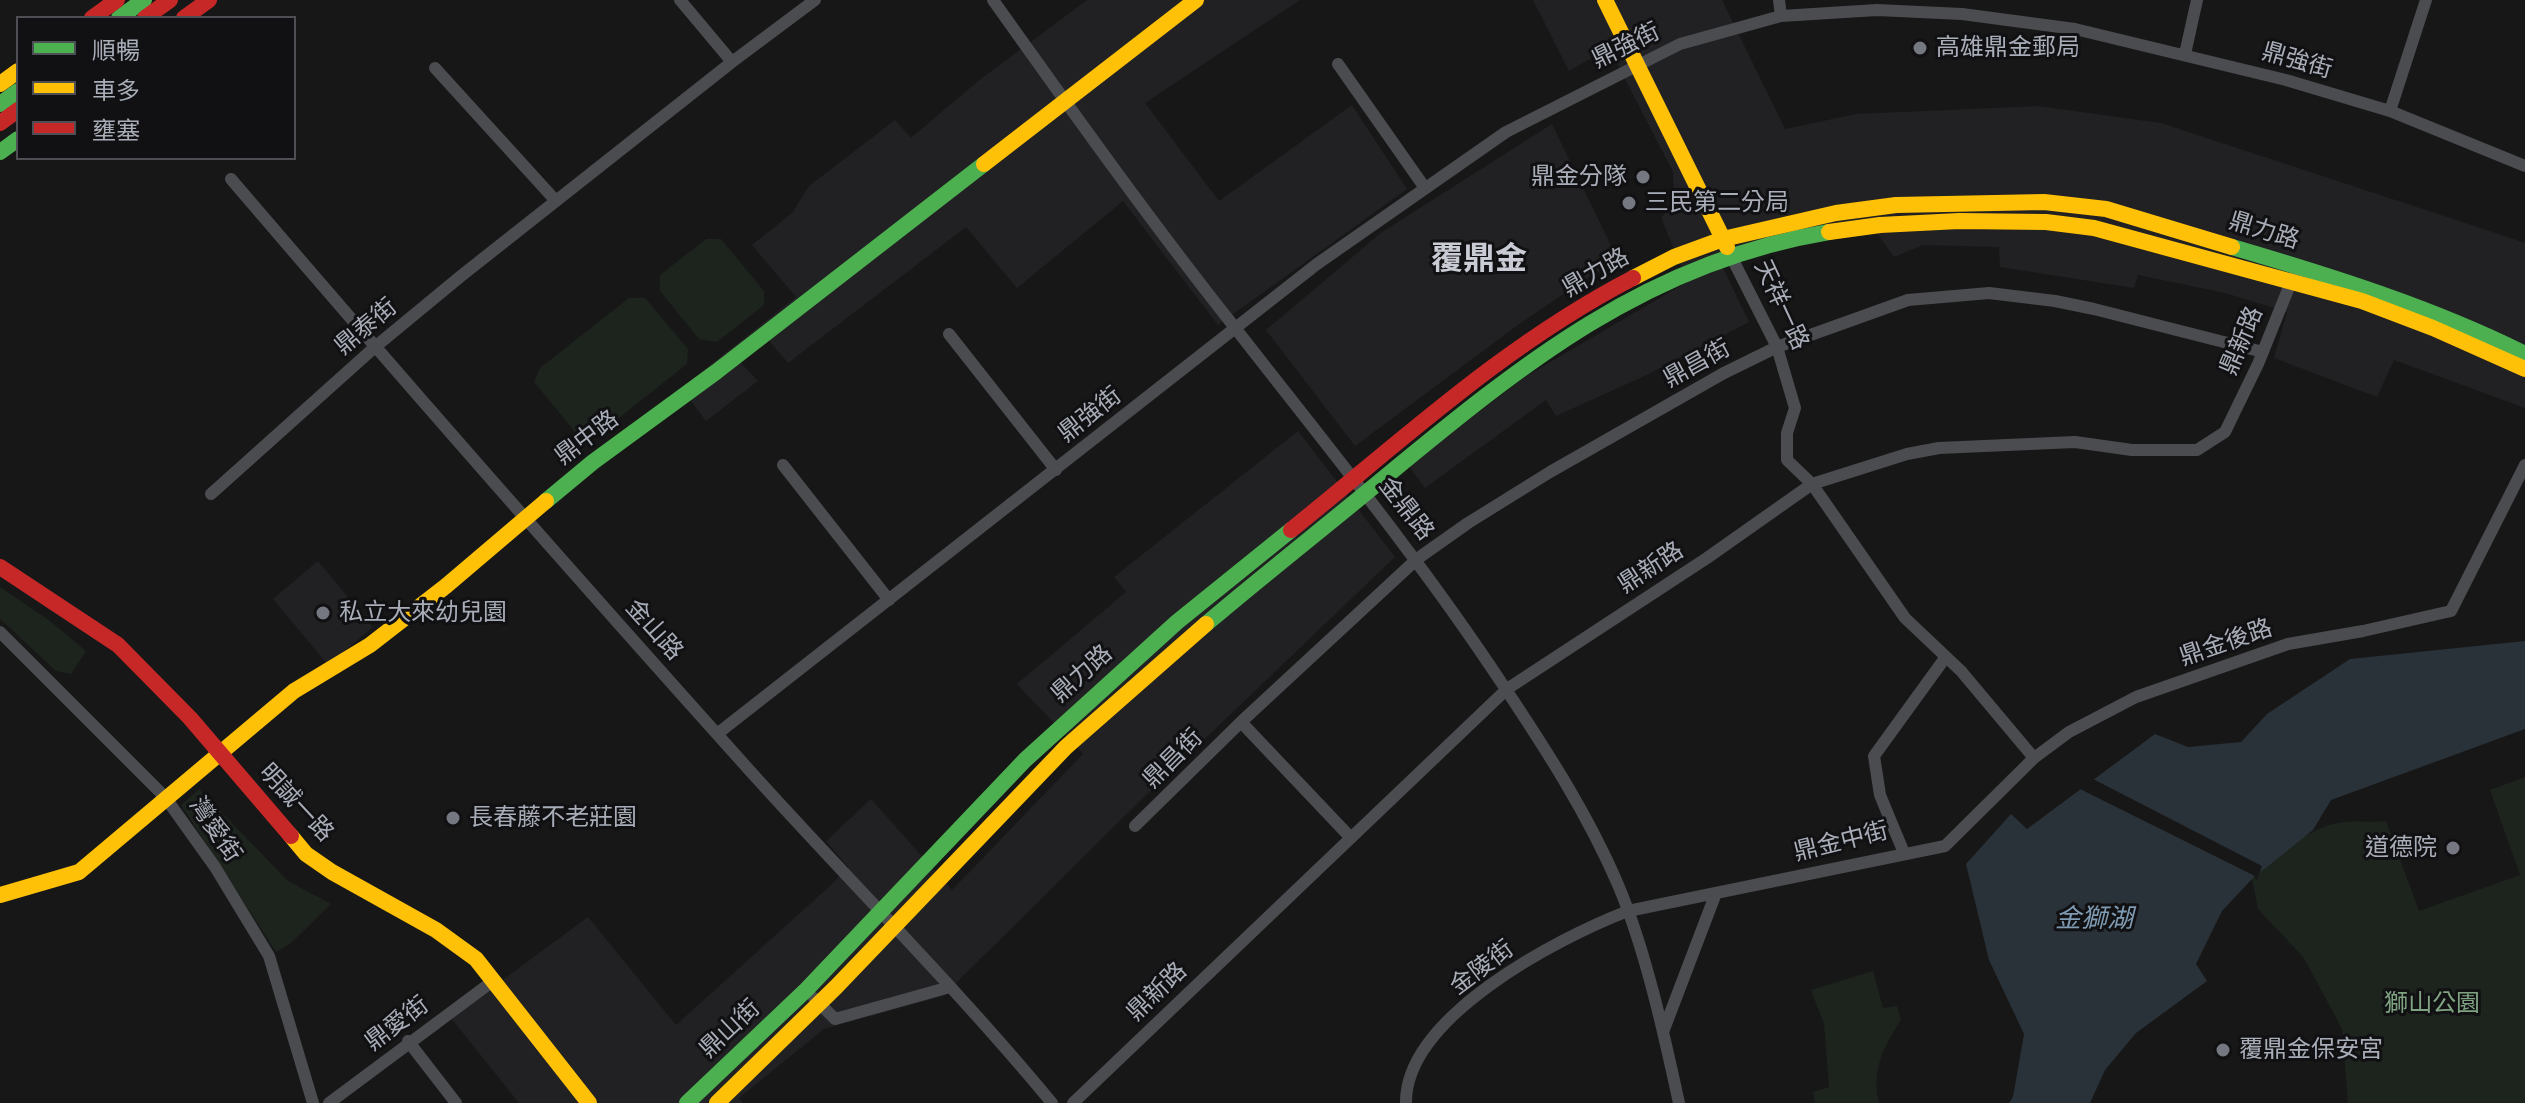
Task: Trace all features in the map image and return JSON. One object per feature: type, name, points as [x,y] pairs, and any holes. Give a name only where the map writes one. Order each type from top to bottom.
[{"type":"street","points":[[95,16],[117,0]]},
{"type":"street","points":[[122,16],[144,0]]},
{"type":"street","points":[[148,16],[170,0]]},
{"type":"street","points":[[187,16],[209,0]]},
{"type":"street","points":[[680,0],[732,62]]},
{"type":"street","name":"鼎泰街","points":[[211,494],[375,347],[732,62],[815,0]]},
{"type":"street","name":"金鼎路","points":[[993,0],[1063,102],[1417,559],[1558,766],[1597,841],[1628,911],[1663,1032],[1679,1103]]},
{"type":"street","name":"鼎中路","points":[[0,895],[79,872],[294,691],[370,645],[446,586],[593,462],[716,372],[1196,0]]},
{"type":"street","name":"天祥一路","points":[[1605,0],[1777,347],[1795,408],[1788,427],[1785,456],[1812,484],[1905,618],[1961,671],[2034,758]]},
{"type":"street","points":[[1779,0],[1781,16]]},
{"type":"street","points":[[1962,0],[1962,14]]},
{"type":"street","points":[[2185,54],[2197,0]]},
{"type":"street","points":[[2390,111],[2426,0]]},
{"type":"street","name":"鼎強街","points":[[717,734],[1317,264],[1506,132],[1680,44],[1781,16],[1877,10],[1962,14],[2075,29],[2286,80],[2390,111],[2525,166]]},
{"type":"street","points":[[1338,64],[1425,188]]},
{"type":"street","points":[[435,68],[556,201]]},
{"type":"street","name":"金山路","points":[[231,179],[523,518],[893,927],[998,1038],[1052,1103]]},
{"type":"street","name":"鼎力路","points":[[880,912],[1021,764],[1107,683],[1221,584],[1354,479],[1463,387],[1535,336],[1620,285],[1674,257],[1723,239],[1836,213],[1896,205],[2044,202],[2106,209],[2294,274],[2469,342],[2525,369]]},
{"type":"street","name":"鼎力路","points":[[893,927],[1030,783],[1119,696],[1244,589],[1534,358],[1629,300],[1695,268],[1815,234],[1887,223],[2034,221],[2090,227],[2294,274],[2475,329],[2525,354]]},
{"type":"street","name":"鼎新路","points":[[1073,1103],[1507,689],[1707,558],[1812,484],[1907,454],[1939,448],[2075,442],[2132,450],[2197,450],[2225,432],[2263,352],[2294,274]]},
{"type":"street","name":"鼎昌街","points":[[1135,826],[1241,722],[1417,559],[1550,472],[1724,373],[1777,347],[1908,300],[1989,293],[2081,306],[2263,352]]},
{"type":"street","points":[[949,334],[1056,470]]},
{"type":"street","points":[[783,465],[889,600]]},
{"type":"street","name":"鼎金後路","points":[[1904,853],[1945,846],[2034,758],[2069,732],[2136,697],[2288,644],[2451,611],[2525,465]]},
{"type":"street","name":"明誠一路","points":[[0,567],[118,645],[190,718],[306,854],[332,872],[436,930],[476,959],[589,1103]]},
{"type":"street","name":"灣愛街","points":[[0,632],[165,797],[215,867],[269,956],[313,1103]]},
{"type":"street","name":"鼎金中街","points":[[1628,911],[1904,853],[1880,795],[1874,756],[1945,658]]},
{"type":"street","points":[[1241,722],[1351,838]]},
{"type":"street","points":[[1663,1032],[1716,893]]},
{"type":"street","name":"金陵街","points":[[1406,1103],[1414,1064],[1440,1030],[1467,1004],[1513,968],[1583,928],[1628,911]]},
{"type":"street","name":"鼎山街","points":[[687,1103],[806,990],[880,912]]},
{"type":"street","name":"鼎山街","points":[[717,1103],[821,1005],[893,927]]},
{"type":"street","name":"鼎愛街","points":[[329,1103],[408,1041],[493,981]]},
{"type":"street","points":[[806,990],[835,1019],[950,987]]},
{"type":"street","points":[[408,1041],[456,1103]]},
{"type":"shaded area","points":[[1087,0],[1300,0],[1145,103],[1219,201],[1352,105],[1407,189],[1218,325],[1123,201],[1017,288],[966,227],[788,363],[769,341],[740,362],[758,381],[706,421],[681,388],[796,297],[752,245],[792,213],[809,186],[895,120],[911,138],[978,81]]},
{"type":"shaded area","points":[[1533,0],[1722,0],[1785,129],[1856,114],[2038,106],[2161,123],[2525,243],[2525,408],[2394,360],[2377,397],[2274,358],[2287,312],[2225,293],[2138,275],[2134,288],[2000,267],[1999,247],[1923,245],[1894,257],[1876,232],[1809,243],[1723,268],[1749,322],[1649,374],[1556,416],[1546,400],[1425,488],[1408,465],[1528,375],[1687,282],[1661,217],[1674,205],[1673,172],[1609,48],[1569,71]]},
{"type":"shaded area","points":[[1552,124],[1619,262],[1590,276],[1518,325],[1355,446],[1266,330],[1382,232]]},
{"type":"shaded area","points":[[1298,431],[1395,557],[1144,797],[943,996],[824,1029],[739,1098],[743,1103],[519,1103],[451,1018],[588,917],[676,1025],[848,867],[826,841],[871,799],[952,890],[1083,754],[1017,684],[1126,592],[1114,577]]},
{"type":"shaded area","name":"私立大來幼兒園","points":[[318,561],[373,627],[328,665],[273,599]]},
{"type":"green space","points":[[706,239],[721,239],[764,291],[764,305],[717,342],[699,339],[660,291],[660,275]]},
{"type":"green space","points":[[629,298],[645,298],[688,349],[687,364],[595,437],[576,433],[534,382],[540,368]]},
{"type":"green space","points":[[0,587],[50,621],[86,651],[71,674],[56,671],[0,619]]},
{"type":"green space","name":"獅山公園","points":[[2525,777],[2525,1103],[2348,1103],[2342,1029],[2304,958],[2258,909],[2252,879],[2317,830],[2353,821],[2386,821],[2419,911],[2520,875],[2490,790]]},
{"type":"green space","points":[[199,789],[288,881],[331,904],[290,944],[276,952],[181,805]]},
{"type":"green space","points":[[1873,971],[1883,1008],[1897,1006],[1901,1019],[1884,1049],[1878,1069],[1879,1103],[1815,1103],[1813,1092],[1829,1087],[1824,1024],[1811,990]]},
{"type":"water","name":"金獅湖","points":[[2525,641],[2525,729],[2331,800],[2313,830],[2252,879],[2222,911],[2196,964],[2207,981],[2136,1033],[2105,1070],[2090,1103],[2009,1103],[2013,1097],[2024,1034],[1989,960],[1966,864],[2011,814],[2027,829],[2155,734],[2188,747],[2241,742],[2267,714],[2350,659]]},
{"type":"pier","points":[[2089,779],[2262,866],[2257,880],[2253,875],[2080,789],[2079,786]]},
{"type":"traffic: fast","points":[[122,16],[144,0]]},
{"type":"traffic: fast","points":[[0,104],[16,92]]},
{"type":"traffic: fast","points":[[0,152],[16,140]]},
{"type":"traffic: fast","points":[[546,501],[984,164]]},
{"type":"traffic: fast","points":[[1206,624],[1486,396],[1590,324],[1645,293],[1702,267],[1763,247],[1829,232]]},
{"type":"traffic: fast","points":[[2232,247],[2344,281],[2418,308],[2525,354]]},
{"type":"traffic: fast","points":[[687,1103],[806,990],[1025,760],[1177,622],[1291,530]]},
{"type":"traffic: slow","points":[[984,164],[1196,0]]},
{"type":"traffic: slow","points":[[1605,0],[1727,247]]},
{"type":"traffic: slow","points":[[0,84],[16,72]]},
{"type":"traffic: slow","points":[[1633,278],[1674,257],[1723,239],[1836,213],[1896,205],[2044,202],[2106,209],[2232,247]]},
{"type":"traffic: slow","points":[[1829,232],[1880,225],[1959,221],[2046,222],[2094,228],[2362,301],[2433,328],[2525,369]]},
{"type":"traffic: slow","points":[[0,895],[79,872],[294,691],[370,645],[446,586],[546,501]]},
{"type":"traffic: slow","points":[[717,1103],[836,987],[1066,747],[1206,624]]},
{"type":"traffic: slow","points":[[291,836],[306,854],[332,872],[436,930],[476,959],[589,1103]]},
{"type":"traffic: jam","points":[[95,16],[117,0]]},
{"type":"traffic: jam","points":[[148,16],[170,0]]},
{"type":"traffic: jam","points":[[187,16],[209,0]]},
{"type":"traffic: jam","points":[[0,123],[16,111]]},
{"type":"traffic: jam","points":[[1291,530],[1498,363],[1586,304],[1633,278]]},
{"type":"traffic: jam","points":[[0,567],[118,645],[190,718],[291,836]]},
{"type":"place","name":"高雄鼎金郵局","points":[[1920,48]]},
{"type":"place","name":"鼎金分隊","points":[[1643,177]]},
{"type":"place","name":"三民第二分局","points":[[1629,203]]},
{"type":"place","name":"私立大來幼兒園","points":[[323,613]]},
{"type":"place","name":"長春藤不老莊園","points":[[453,818]]},
{"type":"place","name":"道德院","points":[[2453,848]]},
{"type":"place","name":"覆鼎金保安宮","points":[[2223,1050]]},
{"type":"district","name":"覆鼎金","points":[[1479,260]]}]
